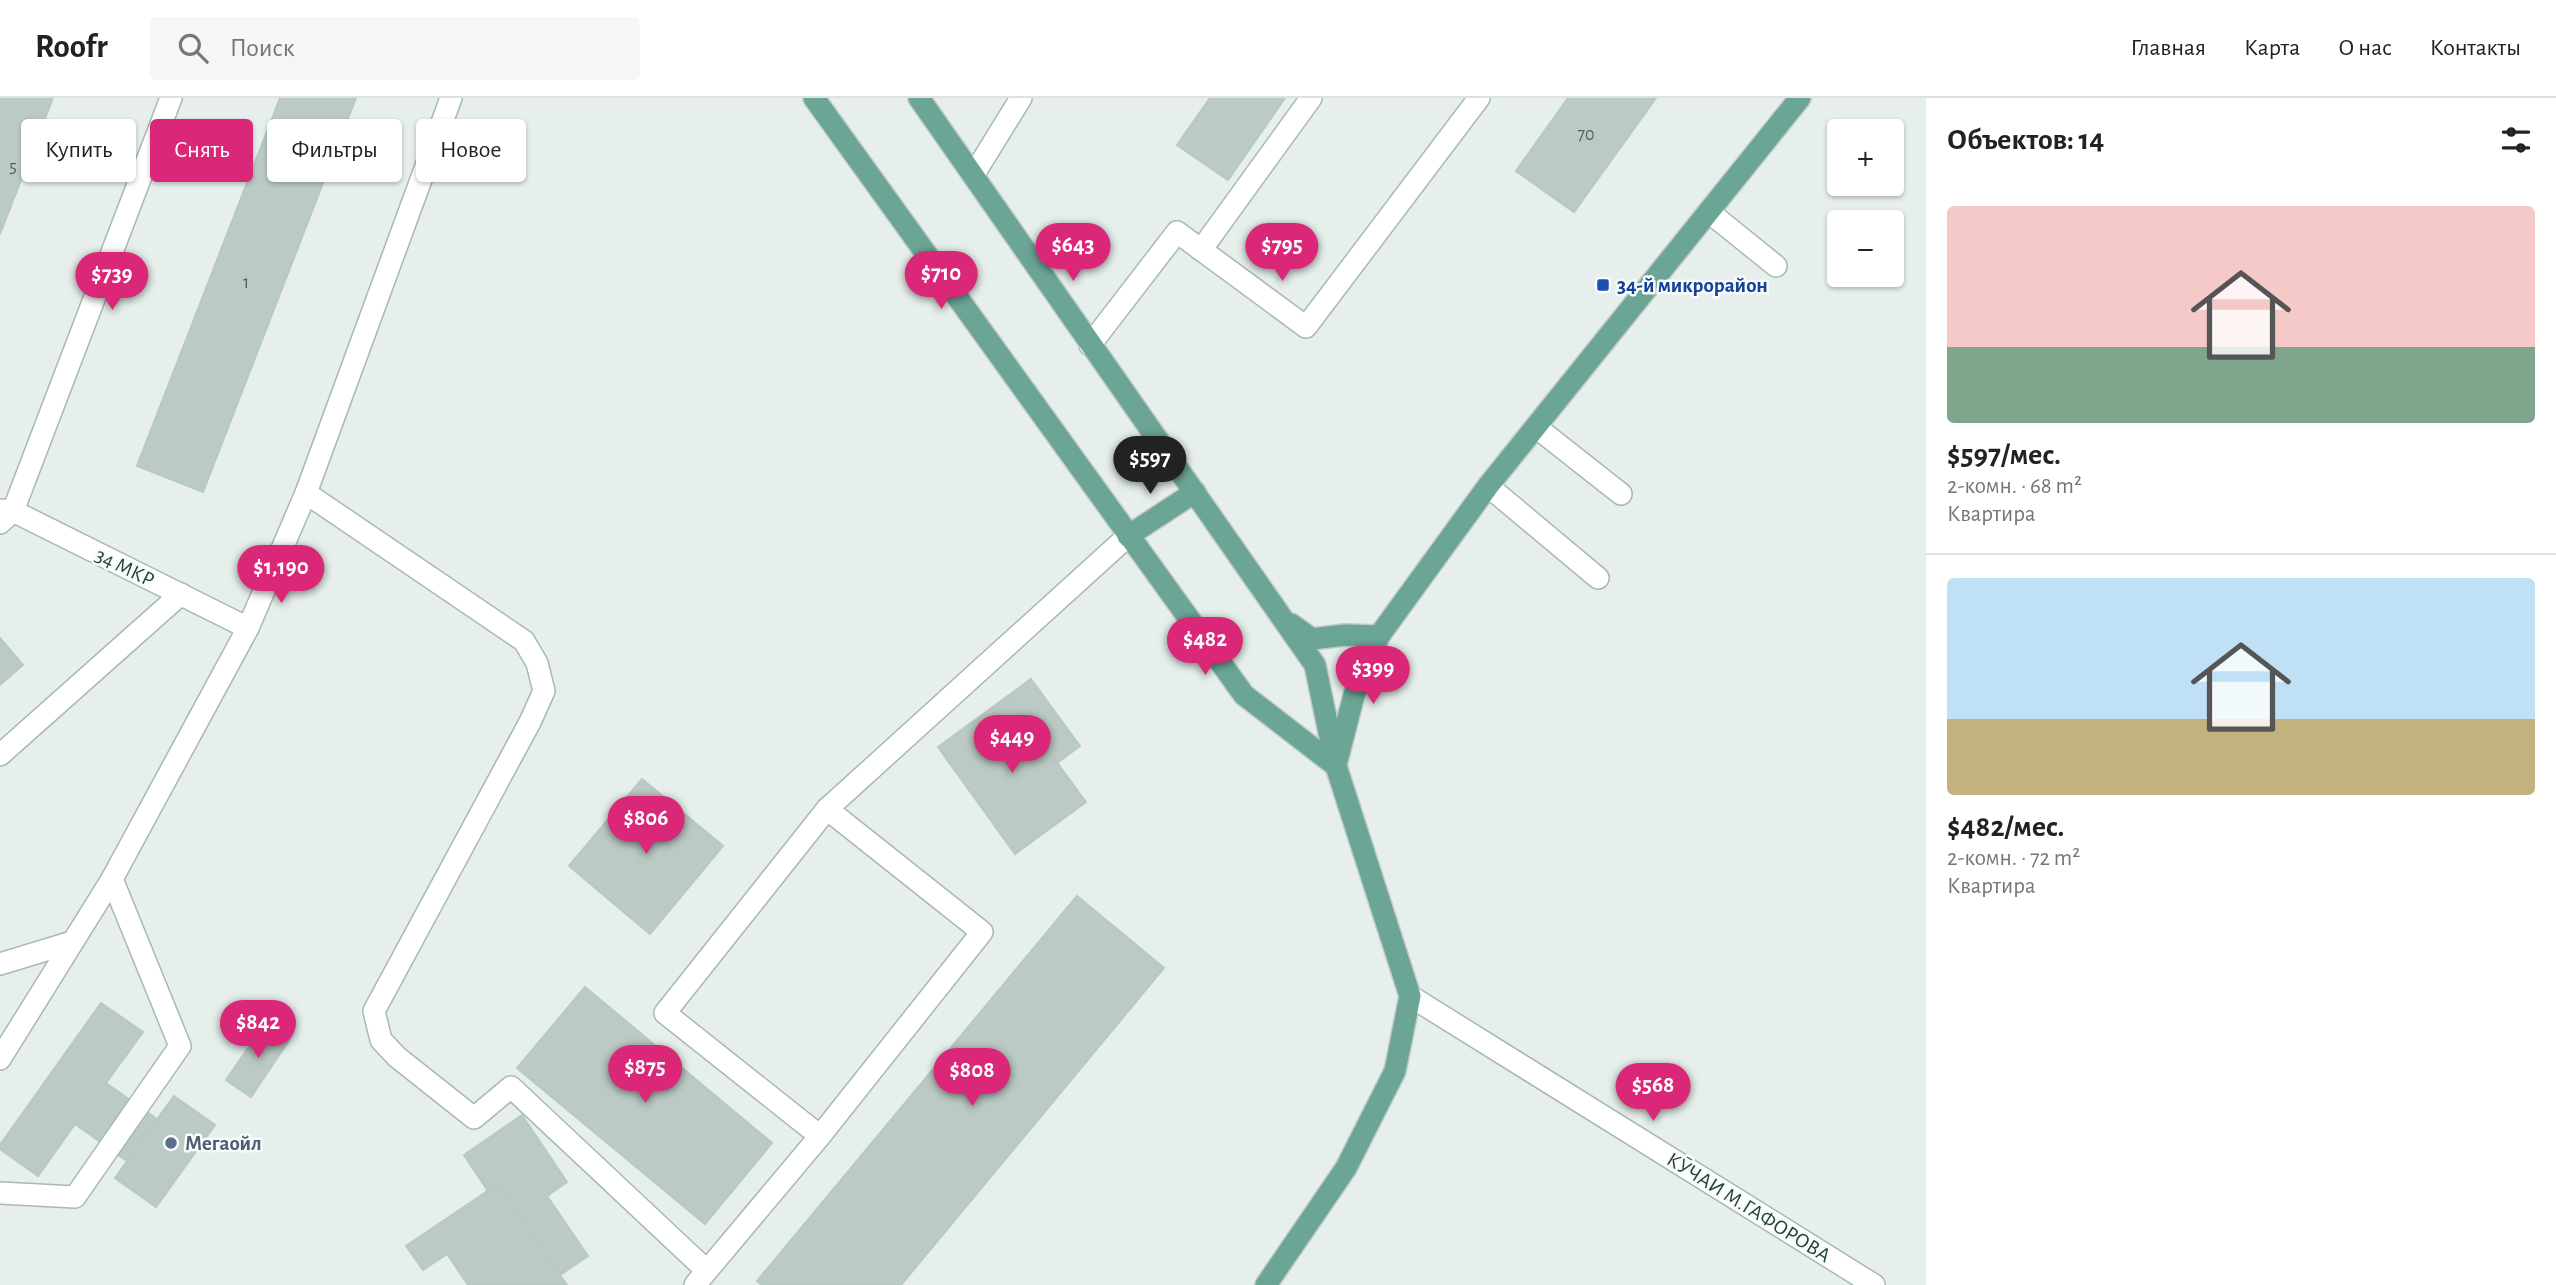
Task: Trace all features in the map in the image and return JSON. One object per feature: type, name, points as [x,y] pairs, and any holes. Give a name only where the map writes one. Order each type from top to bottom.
[{"type":"main road","points":[[814,98],[1244,695],[1336,766]]},
{"type":"main road","points":[[919,98],[1315,665],[1336,766],[1410,996],[1395,1071],[1346,1168],[1266,1285]]},
{"type":"main road","points":[[1336,766],[1354,695],[1379,636],[1488,486],[1800,98]]},
{"type":"main road","points":[[1128,536],[1195,492]]},
{"type":"main road","points":[[1283,618],[1312,639],[1345,635],[1379,636]]},
{"type":"street","points":[[4,515],[171,98]]},
{"type":"street","points":[[0,1059],[112,879],[248,628],[306,493],[451,98]]},
{"type":"street","points":[[974,174],[1021,98]]},
{"type":"street","points":[[1201,250],[1311,98]]},
{"type":"street","points":[[1090,345],[1177,232],[1306,327],[1479,98]]},
{"type":"street","points":[[1709,212],[1776,266]]},
{"type":"street","points":[[1536,427],[1621,494]]},
{"type":"street","points":[[1488,486],[1598,578]]},
{"type":"street","points":[[306,493],[524,641],[537,663],[544,691],[530,722],[374,1010],[381,1040],[397,1057],[474,1118],[511,1087],[701,1278],[820,1136],[982,932],[827,809]]},
{"type":"street","name":"34 МКР","points":[[4,515],[181,594],[248,628]]},
{"type":"street","points":[[820,1136],[665,1013],[827,809],[1128,536]]},
{"type":"street","points":[[0,755],[181,594]]},
{"type":"street","points":[[0,1193],[75,1197],[180,1046],[112,879]]},
{"type":"street","points":[[0,964],[72,942]]},
{"type":"street","name":"КӮЧАИ М.ГАФОРОВА","points":[[1410,996],[1874,1285]]},
{"type":"building","points":[[0,98],[53,98],[45,119],[21,119],[21,180],[0,234]]},
{"type":"building","points":[[280,98],[356,98],[348,119],[272,119]]},
{"type":"building","points":[[1210,98],[1285,98],[1228,180],[1177,145]]},
{"type":"building","points":[[1568,98],[1656,98],[1574,212],[1516,171]]},
{"type":"building","points":[[267,131],[267,182],[323,182],[203,492],[137,466],[247,182],[253,182],[253,167]]},
{"type":"building","points":[[0,638],[23,665],[0,685]]},
{"type":"building","points":[[1031,679],[1080,746],[1057,763],[1008,696]]},
{"type":"building","points":[[1008,696],[1086,802],[1015,854],[938,747]]},
{"type":"building","points":[[642,779],[723,846],[650,934],[569,866]]},
{"type":"building","points":[[1077,896],[1164,968],[901,1285],[762,1285],[757,1281]]},
{"type":"building","points":[[585,987],[772,1143],[705,1224],[517,1068]]},
{"type":"building","points":[[101,1003],[143,1032],[106,1083],[157,1119],[127,1161],[75,1124],[38,1176],[0,1149],[0,1145]]},
{"type":"building","points":[[265,1023],[290,1039],[251,1097],[226,1080]]},
{"type":"building","name":"Мегаойл","points":[[174,1096],[215,1125],[156,1207],[115,1178]]},
{"type":"building","points":[[522,1115],[567,1182],[547,1196],[588,1256],[560,1275],[498,1184],[488,1191],[464,1155]]},
{"type":"building","points":[[498,1184],[567,1285],[468,1285],[447,1254],[423,1270],[406,1246]]},
{"type":"place","name":"34-й микрорайон","points":[[1603,285]]},
{"type":"place","name":"Мегаойл","points":[[171,1143]]}]
